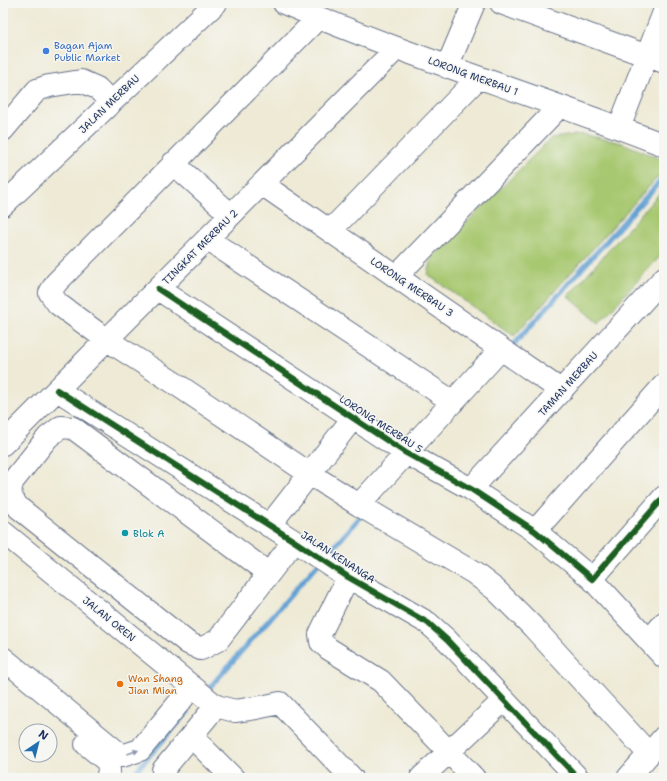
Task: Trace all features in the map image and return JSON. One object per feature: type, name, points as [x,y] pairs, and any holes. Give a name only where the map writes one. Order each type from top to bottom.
[{"type":"street","name":"JALAN MERBAU","points":[[3,205],[216,3]]},
{"type":"street","name":"LORONG MERBAU 1","points":[[284,3],[396,49],[619,128],[664,146]]},
{"type":"street","points":[[447,67],[474,3]]},
{"type":"street","points":[[501,3],[656,59]]},
{"type":"street","points":[[619,128],[656,59],[664,12]]},
{"type":"street","points":[[318,18],[56,283],[50,294],[58,304],[107,340],[176,384],[310,474],[359,505],[474,572],[496,590],[533,627],[649,754]]},
{"type":"street","name":"TINGKAT MERBAU 2","points":[[3,444],[396,49]]},
{"type":"street","points":[[330,231],[478,78]]},
{"type":"street","points":[[3,130],[37,90],[49,86],[81,81],[97,88],[106,97],[110,104]]},
{"type":"street","points":[[396,276],[559,107]]},
{"type":"street","points":[[173,163],[231,215]]},
{"type":"street","name":"LORONG MERBAU 3","points":[[262,184],[562,391]]},
{"type":"street","points":[[208,239],[453,402]]},
{"type":"street","name":"TAMAN MERBAU","points":[[471,490],[562,391],[661,287]]},
{"type":"street","name":"LORONG MERBAU 5","points":[[158,289],[406,453],[471,490],[535,531],[592,579],[664,657]]},
{"type":"street","points":[[359,505],[501,349]]},
{"type":"street","points":[[535,531],[664,385]]},
{"type":"street","name":"JALAN KENANGA","points":[[57,390],[348,577],[428,623],[448,640],[578,778]]},
{"type":"street","points":[[269,526],[353,418]]},
{"type":"street","points":[[265,578],[260,567],[73,428],[61,427],[48,438],[13,481],[10,489],[11,499],[19,508],[188,643],[201,649],[218,640],[294,541]]},
{"type":"street","points":[[592,579],[664,497]]},
{"type":"street","name":"JALAN OREN","points":[[3,532],[216,706]]},
{"type":"street","points":[[348,577],[320,634],[321,642],[329,649],[382,680],[474,778]]},
{"type":"street","points":[[649,641],[664,623]]},
{"type":"street","points":[[3,658],[122,756],[140,750],[192,687]]},
{"type":"street","points":[[3,676],[108,762],[109,772],[107,778]]},
{"type":"street","points":[[421,778],[504,700]]},
{"type":"street","points":[[164,778],[163,770],[216,706],[235,711],[280,703],[352,778]]},
{"type":"street","points":[[191,736],[233,778]]},
{"type":"street","points":[[628,778],[664,737]]},
{"type":"green space","points":[[582,134],[622,143],[664,160],[664,170],[514,336],[428,275],[432,257],[551,138]]},
{"type":"green space","points":[[664,188],[664,252],[599,323],[568,296]]},
{"type":"waterway","points":[[510,349],[664,177]]},
{"type":"waterway","points":[[326,556],[363,514]]},
{"type":"waterway","points":[[211,686],[318,564]]},
{"type":"waterway","points":[[130,778],[188,712]]},
{"type":"cycle path","points":[[158,289],[406,453],[471,489],[535,531],[592,579],[664,497]]},
{"type":"cycle path","points":[[57,390],[348,577],[428,623],[447,640],[578,778]]},
{"type":"place","name":"Bagan Ajam Public Market","points":[[46,51]]},
{"type":"place","name":"Blok A","points":[[125,533]]},
{"type":"place","name":"Wan Shang Jian Mian","points":[[120,684]]}]
